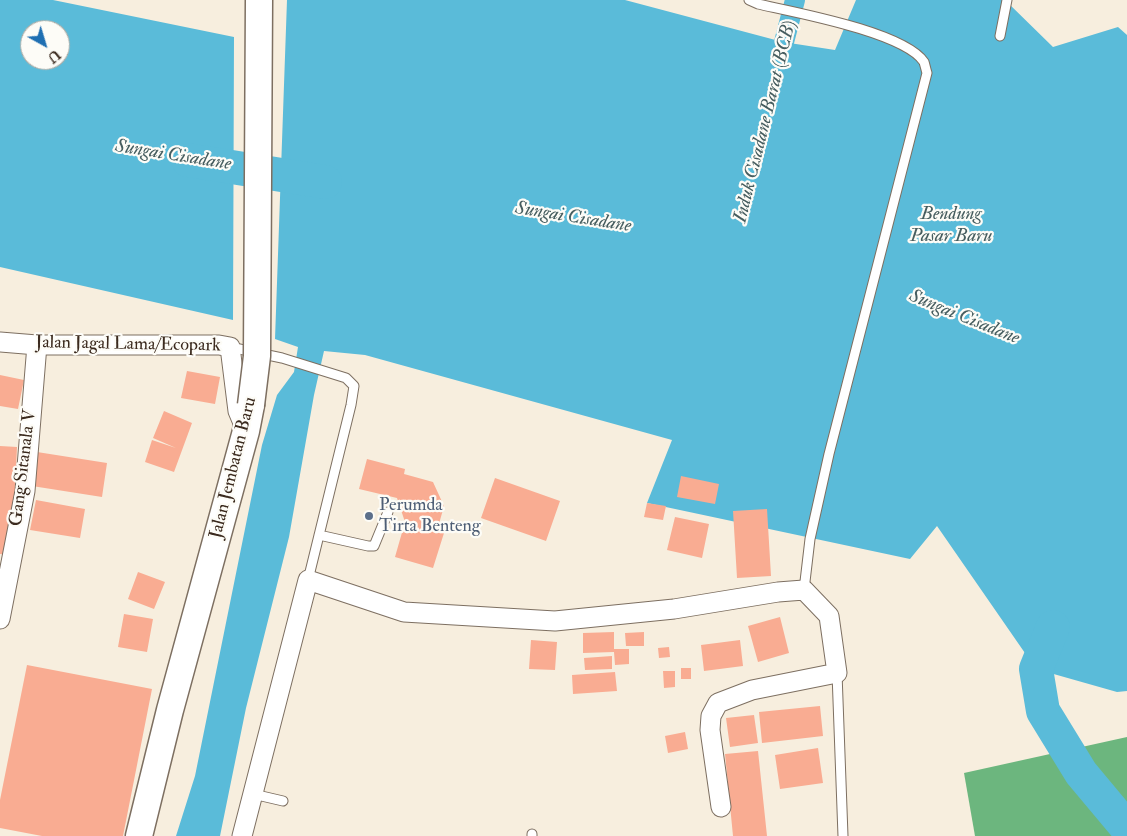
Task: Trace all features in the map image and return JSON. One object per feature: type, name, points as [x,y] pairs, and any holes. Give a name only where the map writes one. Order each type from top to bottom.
[{"type":"street","name":"Jalan Jembatan Baru","points":[[139,836],[170,710],[246,431],[251,406],[258,356],[259,0]]},
{"type":"street","name":"Jalan Jagal Lama/Ecopark","points":[[0,342],[36,345],[219,345],[230,347],[238,411],[246,431]]},
{"type":"street","name":"Gang Sitanala V","points":[[0,619],[25,491],[36,345]]},
{"type":"street","points":[[242,836],[308,580],[404,612],[555,621],[674,609],[778,592],[804,590],[829,616],[837,673],[752,690],[718,703],[710,716],[710,730],[721,807]]},
{"type":"lane","points":[[1000,36],[1007,0]]},
{"type":"lane","points":[[753,2],[871,32],[899,44],[924,62],[927,73],[829,454],[810,539],[804,590]]},
{"type":"lane","points":[[230,347],[282,358],[346,378],[354,386],[308,580]]},
{"type":"lane","points":[[319,535],[374,546],[388,512]]},
{"type":"lane","points":[[837,673],[843,836]]},
{"type":"lane","points":[[253,794],[283,801]]},
{"type":"green space","points":[[1127,737],[1127,836],[975,836],[964,773]]},
{"type":"water","points":[[0,0],[53,0],[234,37],[233,320],[0,267]]},
{"type":"water","name":"Bendung Pasar Baru","points":[[287,0],[625,0],[783,42],[835,50],[856,0],[1005,0],[1053,47],[1118,27],[1127,35],[1127,691],[1117,692],[1036,669],[937,526],[910,559],[647,503],[672,440],[365,355],[324,351],[314,395],[289,537],[246,708],[220,836],[176,836],[195,776],[262,445],[277,395],[294,372],[298,347],[275,339]]},
{"type":"building","points":[[187,371],[220,377],[215,404],[181,398]]},
{"type":"building","points":[[0,375],[24,380],[18,409],[0,406]]},
{"type":"building","points":[[164,411],[192,423],[174,472],[145,462],[152,440],[176,448],[153,438]]},
{"type":"building","points":[[0,446],[17,447],[12,555],[0,554]]},
{"type":"building","points":[[37,452],[107,463],[102,497],[32,486]]},
{"type":"building","points":[[367,459],[405,469],[404,474],[433,482],[444,506],[437,531],[444,533],[433,568],[395,557],[405,522],[397,498],[359,489]]},
{"type":"building","points":[[681,476],[719,484],[715,504],[677,497]]},
{"type":"building","points":[[495,478],[560,501],[546,541],[481,518]]},
{"type":"building","points":[[36,500],[85,509],[80,538],[30,530]]},
{"type":"building","points":[[647,503],[666,506],[663,520],[644,517]]},
{"type":"building","points":[[767,509],[771,576],[737,578],[733,511]]},
{"type":"building","points":[[675,517],[709,524],[702,558],[667,550]]},
{"type":"building","points":[[138,572],[165,582],[154,609],[128,599]]},
{"type":"building","points":[[124,614],[153,619],[147,652],[118,647]]},
{"type":"building","points":[[780,617],[789,653],[758,662],[748,626]]},
{"type":"building","points":[[614,632],[614,649],[629,649],[629,664],[615,665],[614,652],[583,653],[583,633]]},
{"type":"building","points":[[644,632],[644,646],[626,646],[625,633]]},
{"type":"building","points":[[531,640],[557,642],[555,670],[529,669]]},
{"type":"building","points":[[740,640],[743,666],[704,671],[701,645]]},
{"type":"building","points":[[669,647],[670,657],[659,658],[658,648]]},
{"type":"building","points":[[612,656],[612,669],[585,670],[584,658]]},
{"type":"building","points":[[27,665],[152,689],[123,836],[42,836],[0,828],[0,800]]},
{"type":"building","points":[[681,668],[691,668],[691,679],[681,679]]},
{"type":"building","points":[[663,671],[675,671],[675,687],[664,688]]},
{"type":"building","points":[[615,672],[617,691],[573,694],[572,675]]},
{"type":"building","points":[[820,706],[823,736],[762,743],[759,712]]},
{"type":"building","points":[[754,715],[758,743],[730,747],[726,718]]},
{"type":"building","points":[[685,732],[688,749],[668,753],[665,736]]},
{"type":"building","points":[[818,748],[823,783],[780,789],[775,755]]},
{"type":"building","points":[[758,751],[767,836],[733,836],[725,754]]},
{"type":"waterway","name":"Induk Cisadane Barat (BCB)","points":[[777,69],[795,0]]},
{"type":"waterway","name":"Sungai Cisadane","points":[[188,160],[325,182]]},
{"type":"waterway","points":[[1053,627],[1036,669],[1043,711],[1081,773],[1127,828]]},
{"type":"place","name":"Perumda Tirta Benteng","points":[[369,516]]}]
